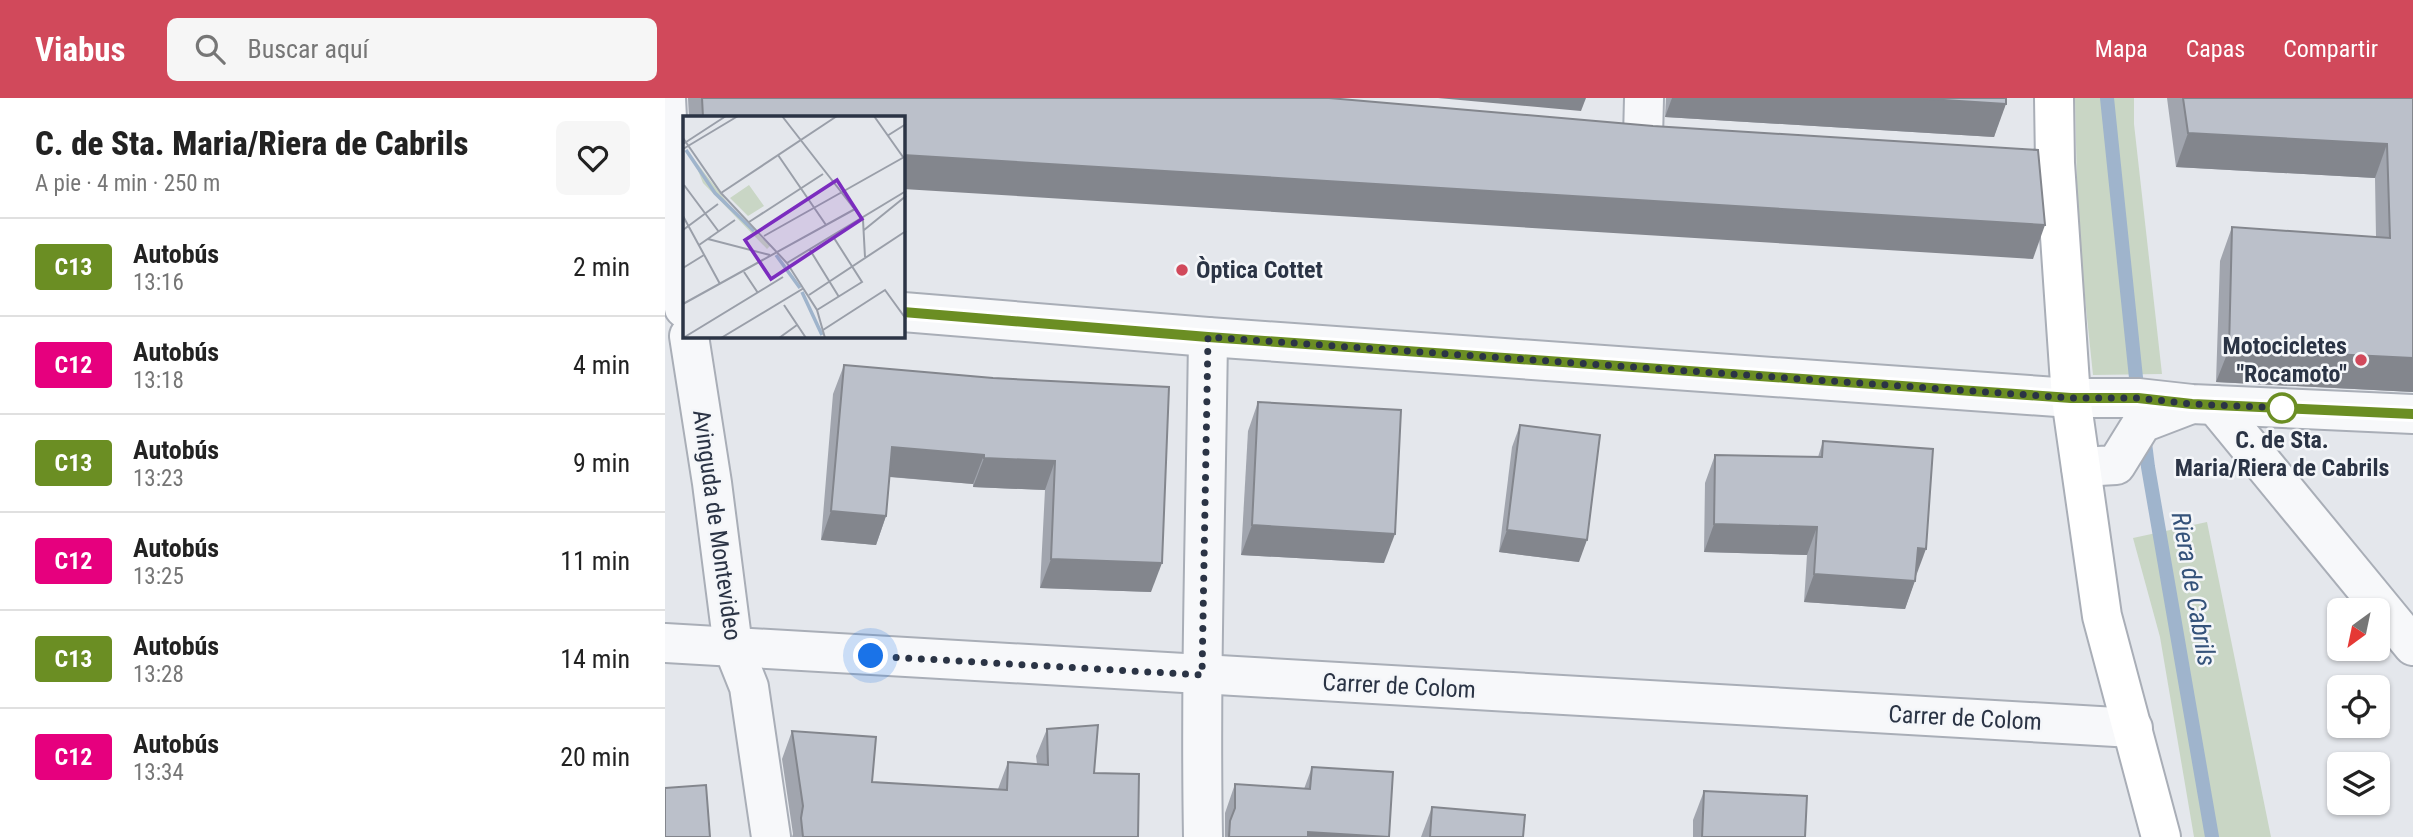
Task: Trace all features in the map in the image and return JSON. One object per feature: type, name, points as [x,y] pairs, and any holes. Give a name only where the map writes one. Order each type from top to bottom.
[{"type":"street","points":[[666,98],[673,240],[683,294]]},
{"type":"street","points":[[1644,98],[1629,136],[1684,140]]},
{"type":"street","points":[[2054,98],[2071,398],[2102,616],[2161,837]]},
{"type":"street","points":[[2014,161],[2056,163]]},
{"type":"street","points":[[905,312],[1208,337],[2071,398],[2138,398],[2204,405],[2413,414]]},
{"type":"street","points":[[1203,837],[1202,675],[1208,337]]},
{"type":"street","name":"Avinguda de Montevideo","points":[[689,338],[712,483],[733,648],[749,687],[771,837]]},
{"type":"street","points":[[2081,467],[2116,465],[2142,423],[2204,405]]},
{"type":"street","points":[[2204,405],[2413,646]]},
{"type":"street","name":"Carrer de Colom","points":[[665,643],[2133,728]]},
{"type":"green space","points":[[2075,98],[2134,98],[2134,124],[2162,374],[2093,375],[2078,231]]},
{"type":"green space","points":[[2207,522],[2271,837],[2194,837],[2160,637],[2133,538]]},
{"type":"building","points":[[702,98],[1329,98],[1653,126],[2038,150],[2045,225],[905,155],[905,116],[703,116]]},
{"type":"building","points":[[1913,98],[2006,98],[2006,104]]},
{"type":"building","points":[[2183,98],[2413,98],[2413,358],[2229,349],[2232,227],[2390,238],[2387,144],[2188,133]]},
{"type":"building","points":[[844,365],[993,378],[1169,387],[1162,563],[1051,559],[1055,461],[984,458],[984,455],[892,447],[886,516],[831,511]]},
{"type":"building","points":[[1258,402],[1401,410],[1395,534],[1252,525]]},
{"type":"building","points":[[1520,425],[1600,435],[1587,540],[1507,530]]},
{"type":"building","points":[[1823,441],[1933,449],[1926,549],[1918,548],[1915,581],[1814,574],[1817,527],[1714,524],[1715,455],[1822,457]]},
{"type":"building","points":[[1098,725],[1094,773],[1139,774],[1138,837],[803,837],[803,806],[792,731],[876,737],[872,782],[1007,790],[1008,762],[1048,765],[1047,729]]},
{"type":"building","points":[[1312,767],[1393,772],[1389,837],[1308,832],[1308,837],[1229,837],[1230,821],[1235,808],[1235,784],[1310,789]]},
{"type":"building","points":[[706,785],[710,837],[665,837],[665,788]]},
{"type":"building","points":[[1704,791],[1807,796],[1805,837],[1702,837]]},
{"type":"building","points":[[1432,807],[1525,815],[1523,837],[1430,837]]},
{"type":"waterway","name":"Riera de Cabrils","points":[[2107,98],[2138,397]]},
{"type":"waterway","name":"Riera de Cabrils","points":[[2144,435],[2212,837]]},
{"type":"bus line","name":"C13","points":[[905,312],[1208,337],[2071,398],[2138,398],[2192,404],[2413,414]]},
{"type":"place","name":"Òptica Cottet","points":[[1182,270]]},
{"type":"place","name":"Motocicletes \"Rocamoto\"","points":[[2361,360]]},
{"type":"place","name":"C. de Sta. Maria/Riera de Cabrils","points":[[2282,408]]},
{"type":"route","points":[[871,656],[1202,675],[1208,337],[2071,398],[2138,398],[2192,404],[2282,408]]}]
